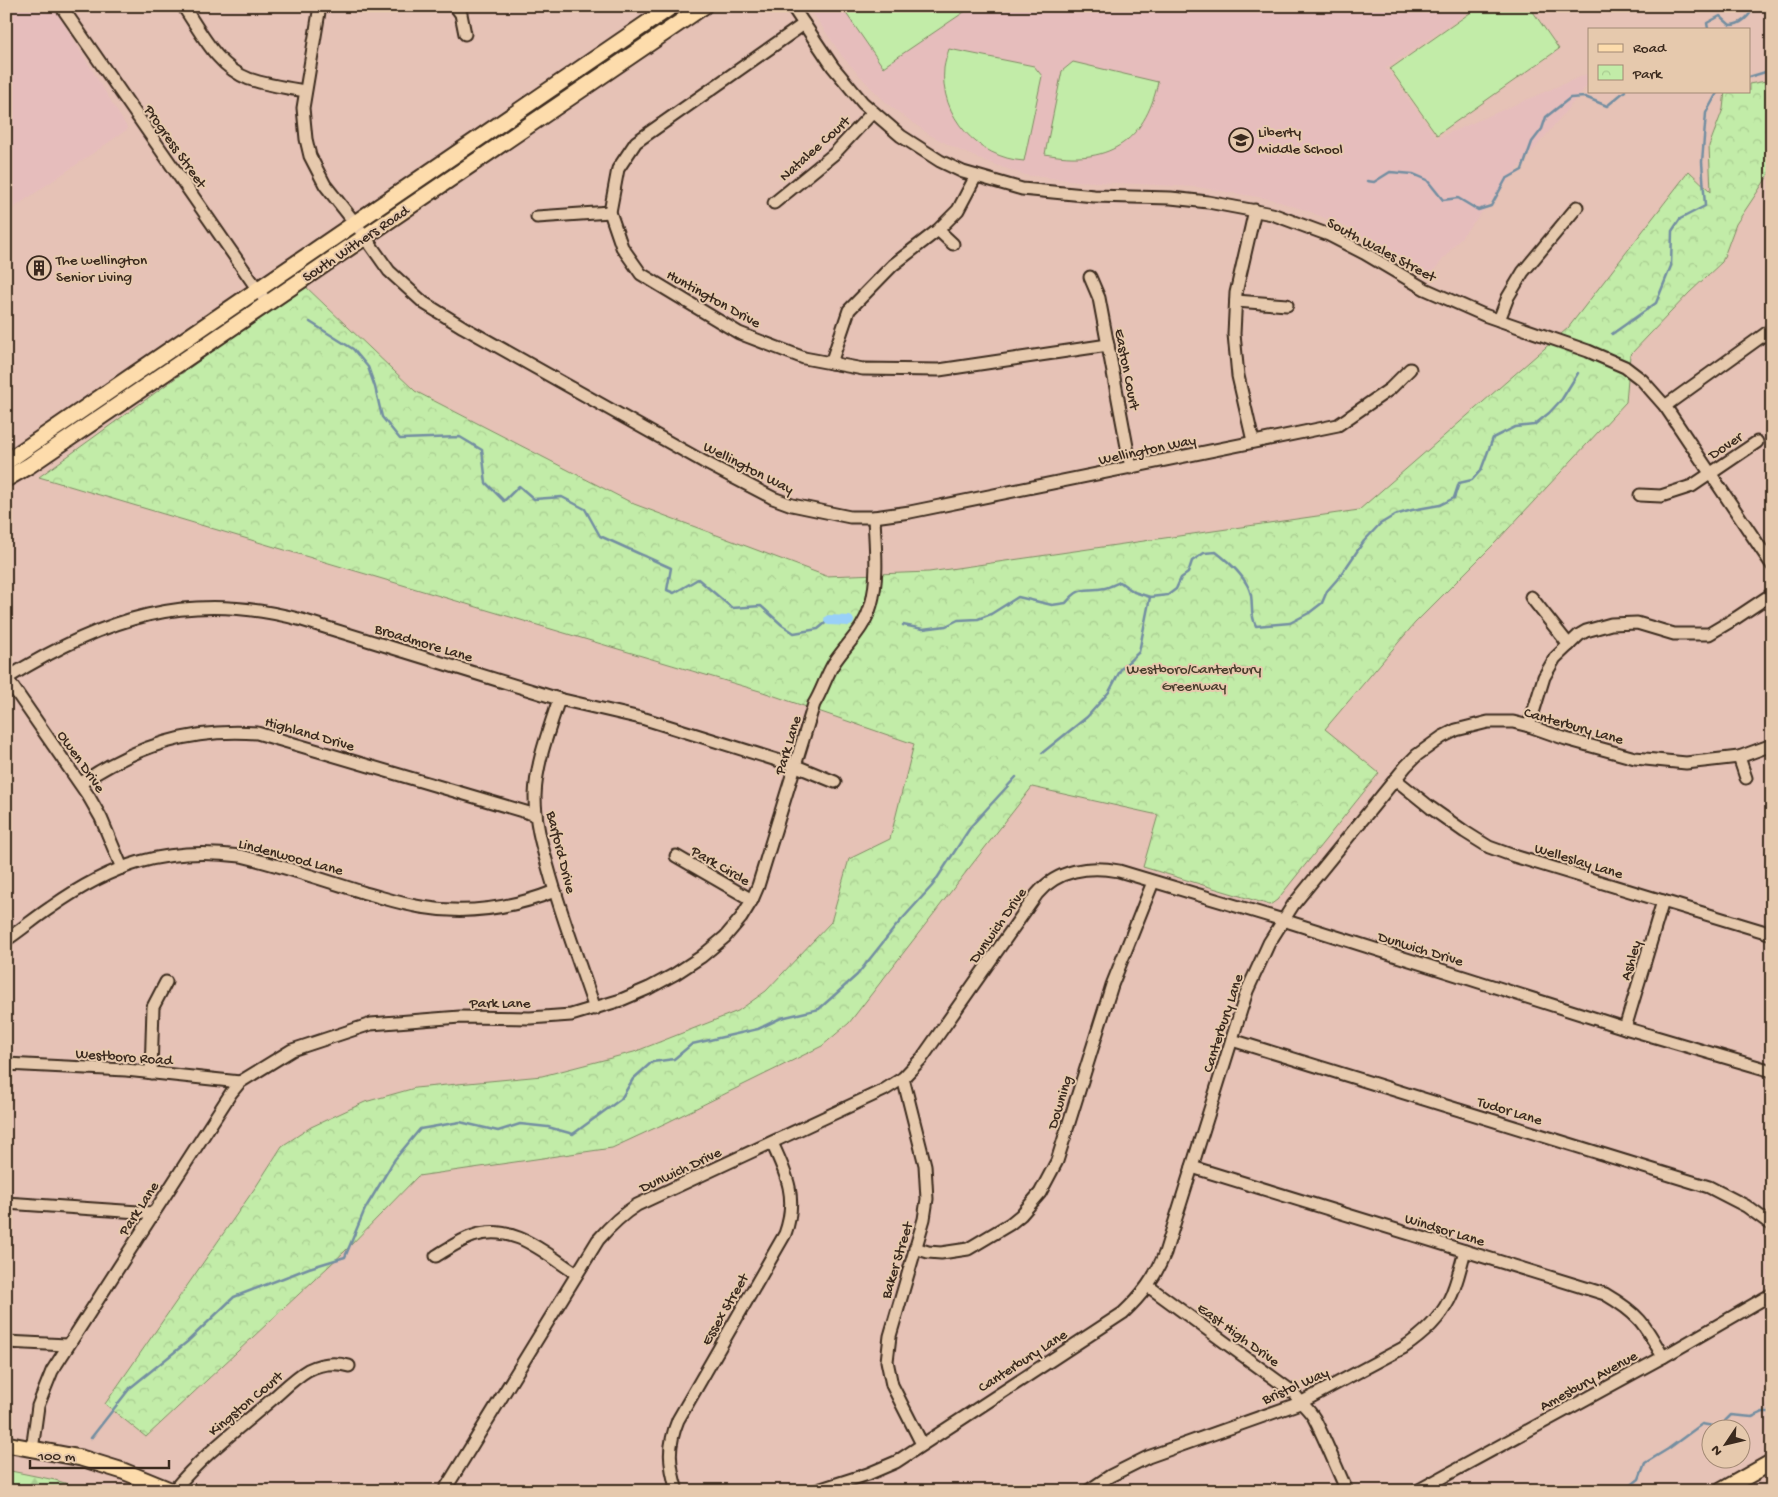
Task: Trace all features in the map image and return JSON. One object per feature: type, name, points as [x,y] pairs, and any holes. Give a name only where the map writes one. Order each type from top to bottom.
[{"type":"main road","name":"South Withers Road","points":[[6,462],[672,6]]},
{"type":"main road","name":"South Withers Road","points":[[6,479],[30,465],[704,6]]},
{"type":"main road","points":[[6,1444],[81,1458],[123,1471],[173,1491]]},
{"type":"main road","points":[[1721,1491],[1772,1462]]},
{"type":"street","name":"Progress Street","points":[[61,6],[267,303]]},
{"type":"street","points":[[182,6],[216,54],[236,72],[263,83],[305,91]]},
{"type":"street","name":"Wellington Way","points":[[320,6],[305,91],[304,124],[310,156],[326,185],[389,271],[424,303],[462,327],[704,462],[774,498],[792,505],[850,517],[874,517],[910,512],[1338,425],[1390,389],[1410,369]]},
{"type":"street","points":[[455,6],[461,14],[465,34]]},
{"type":"street","name":"South Wales Street","points":[[792,6],[849,87],[873,112],[922,151],[956,168],[976,176],[1022,189],[1094,196],[1171,198],[1208,202],[1272,214],[1329,235],[1364,253],[1425,290],[1499,320],[1606,358],[1625,367],[1642,380],[1665,406],[1772,565]]},
{"type":"street","name":"Huntington Drive","points":[[804,24],[636,142],[618,169],[610,212],[622,248],[641,274],[739,333],[804,358],[863,370],[939,370],[1108,345]]},
{"type":"street","name":"Natalee Court","points":[[774,204],[834,154],[873,112]]},
{"type":"street","points":[[832,364],[849,310],[893,265],[938,230],[958,210],[976,176]]},
{"type":"street","points":[[1499,320],[1508,297],[1523,272],[1577,206]]},
{"type":"street","points":[[1253,441],[1238,376],[1234,334],[1236,301],[1254,210]]},
{"type":"street","points":[[536,217],[610,212]]},
{"type":"street","points":[[938,230],[954,244]]},
{"type":"street","name":"Easton Court","points":[[1090,277],[1099,298],[1131,468]]},
{"type":"street","points":[[1236,301],[1287,305]]},
{"type":"street","points":[[1665,406],[1772,329]]},
{"type":"street","name":"Dover","points":[[1640,495],[1662,496],[1692,486],[1757,442]]},
{"type":"street","name":"Park Lane","points":[[32,1450],[38,1406],[45,1385],[67,1345],[240,1082],[292,1050],[371,1024],[460,1017],[530,1018],[571,1015],[595,1009],[649,988],[675,974],[701,957],[726,937],[741,918],[758,886],[814,704],[827,675],[843,651],[857,636],[871,605],[875,580],[874,517]]},
{"type":"street","points":[[1529,726],[1544,677],[1555,658],[1579,635],[1586,631],[1611,624],[1637,623],[1674,634],[1709,634],[1772,594]]},
{"type":"street","points":[[1531,597],[1569,645]]},
{"type":"street","name":"Broadmore Lane","points":[[6,678],[45,654],[118,622],[166,610],[219,607],[240,608],[282,614],[559,699],[645,719],[796,766],[835,782]]},
{"type":"street","name":"Owen Drive","points":[[6,678],[80,783],[101,818],[122,868]]},
{"type":"street","name":"Barford Drive","points":[[559,699],[540,763],[535,795],[536,815],[538,830],[555,891],[595,1009]]},
{"type":"street","name":"Canterbury Lane","points":[[815,1491],[882,1468],[903,1458],[1122,1312],[1148,1286],[1158,1270],[1165,1253],[1232,1040],[1259,962],[1283,920],[1294,905],[1395,779],[1417,755],[1442,737],[1456,730],[1488,722],[1513,722],[1635,758],[1686,763],[1739,757],[1772,745]]},
{"type":"street","name":"Highland Drive","points":[[80,783],[122,758],[162,742],[214,732],[243,732],[257,733],[536,815]]},
{"type":"street","points":[[1739,757],[1746,778]]},
{"type":"street","name":"Welleslay Lane","points":[[1395,779],[1431,808],[1489,847],[1772,934]]},
{"type":"street","name":"Lindenwood Lane","points":[[6,940],[95,880],[146,859],[170,855],[193,853],[225,854],[264,862],[404,904],[446,910],[496,908],[520,903],[555,891]]},
{"type":"street","name":"Park Circle","points":[[676,856],[752,900]]},
{"type":"street","name":"Dunwich Drive","points":[[444,1491],[598,1240],[614,1222],[627,1212],[884,1090],[903,1078],[922,1058],[1045,884],[1066,874],[1079,870],[1096,869],[1119,871],[1283,920],[1625,1028],[1772,1071]]},
{"type":"street","name":"Downing","points":[[915,1248],[941,1253],[968,1249],[1010,1224],[1040,1193],[1057,1161],[1112,985],[1153,882]]},
{"type":"street","name":"Ashley","points":[[1625,1028],[1663,901]]},
{"type":"street","points":[[150,1073],[153,1007],[166,982]]},
{"type":"street","name":"Tudor Lane","points":[[1232,1040],[1709,1187],[1746,1206],[1772,1225]]},
{"type":"street","name":"Westboro Road","points":[[6,1064],[150,1073],[240,1082]]},
{"type":"street","name":"Baker Street","points":[[903,1078],[925,1165],[927,1199],[924,1219],[890,1336],[887,1361],[896,1397],[922,1444]]},
{"type":"street","name":"Essex Street","points":[[677,1491],[670,1460],[670,1446],[678,1420],[785,1234],[789,1222],[792,1197],[790,1185],[772,1143]]},
{"type":"street","name":"Windsor Lane","points":[[1192,1167],[1605,1294],[1633,1312],[1647,1327],[1663,1356]]},
{"type":"street","points":[[6,1203],[153,1213]]},
{"type":"street","points":[[436,1256],[464,1239],[475,1235],[499,1232],[522,1238],[578,1274]]},
{"type":"street","name":"Bristol Way","points":[[1088,1491],[1110,1476],[1148,1457],[1300,1403],[1382,1360],[1417,1339],[1448,1302],[1465,1251]]},
{"type":"street","name":"East High Drive","points":[[1148,1286],[1294,1393],[1300,1403],[1306,1406],[1314,1418],[1347,1491]]},
{"type":"street","name":"Amesbury Avenue","points":[[1417,1491],[1772,1294]]},
{"type":"street","points":[[6,1342],[67,1345]]},
{"type":"street","name":"Kingston Court","points":[[173,1491],[189,1472],[308,1370],[326,1364],[338,1363],[349,1366]]},
{"type":"shaded area","points":[[20,6],[53,6],[128,129],[6,213],[6,16]]},
{"type":"shaded area","name":"Liberty Middle School","points":[[808,6],[1465,6],[1468,12],[1386,68],[1437,138],[1588,73],[1588,84],[1430,275],[1396,253],[1349,228],[1308,211],[1270,199],[1197,187],[1075,181],[1025,175],[982,160],[930,135],[890,106],[842,56]]},
{"type":"green space","points":[[841,6],[973,6],[883,67]]},
{"type":"green space","points":[[1480,6],[1529,6],[1559,49],[1437,135],[1390,69]]},
{"type":"green space","points":[[949,49],[1034,66],[1042,76],[1024,161],[1007,158],[991,152],[977,143],[955,118],[944,86],[944,68]]},
{"type":"green space","points":[[1073,62],[1158,82],[1152,103],[1133,135],[1120,145],[1104,153],[1067,157],[1045,154],[1062,71]]},
{"type":"green space","name":"Westboro/Canterbury Greenway","points":[[1772,80],[1772,170],[1736,224],[1722,262],[1689,293],[1630,355],[1626,402],[1495,543],[1415,623],[1325,729],[1379,773],[1277,900],[1270,905],[1143,867],[1158,815],[1032,787],[849,1023],[822,1046],[612,1148],[418,1176],[344,1252],[146,1437],[105,1404],[282,1146],[311,1127],[365,1102],[415,1088],[542,1076],[634,1052],[738,1011],[766,991],[831,922],[849,859],[890,839],[914,744],[763,692],[39,477],[304,285],[415,391],[634,504],[826,576],[929,572],[1359,510],[1568,328],[1689,171],[1711,192],[1709,146],[1723,109],[1725,92],[1750,92],[1750,84]]},
{"type":"green space","points":[[6,1470],[55,1480],[91,1491],[6,1491]]},
{"type":"waterway","points":[[1708,28],[1707,23],[1720,16],[1730,25],[1741,22],[1748,16],[1754,6]]},
{"type":"waterway","points":[[1750,77],[1772,70]]},
{"type":"waterway","points":[[1367,181],[1374,182],[1390,172],[1413,174],[1427,180],[1443,200],[1458,198],[1478,210],[1491,206],[1506,179],[1522,170],[1532,142],[1542,129],[1546,117],[1570,98],[1585,97],[1607,106],[1624,92]]},
{"type":"waterway","points":[[1612,334],[1656,303],[1671,266],[1672,231],[1680,219],[1705,206],[1702,162],[1706,113],[1717,92]]},
{"type":"waterway","points":[[310,322],[353,349],[368,367],[382,417],[400,439],[460,437],[482,450],[486,483],[504,501],[519,486],[534,499],[562,497],[585,509],[600,536],[671,568],[667,590],[674,593],[698,579],[732,608],[761,606],[794,633],[818,629],[829,620]]},
{"type":"waterway","points":[[903,625],[923,629],[946,626],[958,620],[978,619],[991,614],[1018,597],[1052,605],[1066,603],[1079,591],[1105,588],[1120,582],[1134,592],[1150,597],[1168,595],[1176,589],[1181,578],[1188,573],[1192,561],[1204,553],[1216,552],[1232,565],[1246,582],[1251,595],[1252,614],[1256,626],[1290,623],[1309,613],[1322,603],[1327,591],[1341,575],[1364,541],[1380,524],[1395,515],[1440,505],[1454,498],[1459,483],[1472,480],[1481,470],[1493,438],[1515,427],[1534,425],[1562,399],[1578,373]]},
{"type":"waterway","points":[[1042,753],[1087,717],[1109,692],[1121,669],[1139,652],[1150,597]]},
{"type":"waterway","points":[[829,620],[849,621]]},
{"type":"waterway","points":[[91,1438],[130,1388],[187,1342],[234,1297],[309,1268],[345,1257],[365,1209],[395,1159],[420,1129],[460,1122],[498,1131],[520,1124],[548,1127],[573,1134],[621,1099],[633,1079],[652,1062],[674,1059],[692,1044],[758,1029],[781,1018],[819,1009],[857,975],[896,926],[932,886],[972,825],[1016,777]]},
{"type":"waterway","points":[[1624,1491],[1639,1479],[1645,1463],[1702,1424],[1719,1427],[1731,1415],[1752,1417],[1763,1412],[1772,1412]]},
{"type":"place","name":"Liberty Middle School","points":[[1241,140]]},
{"type":"place","name":"The wellington Senior Living","points":[[39,268]]}]
